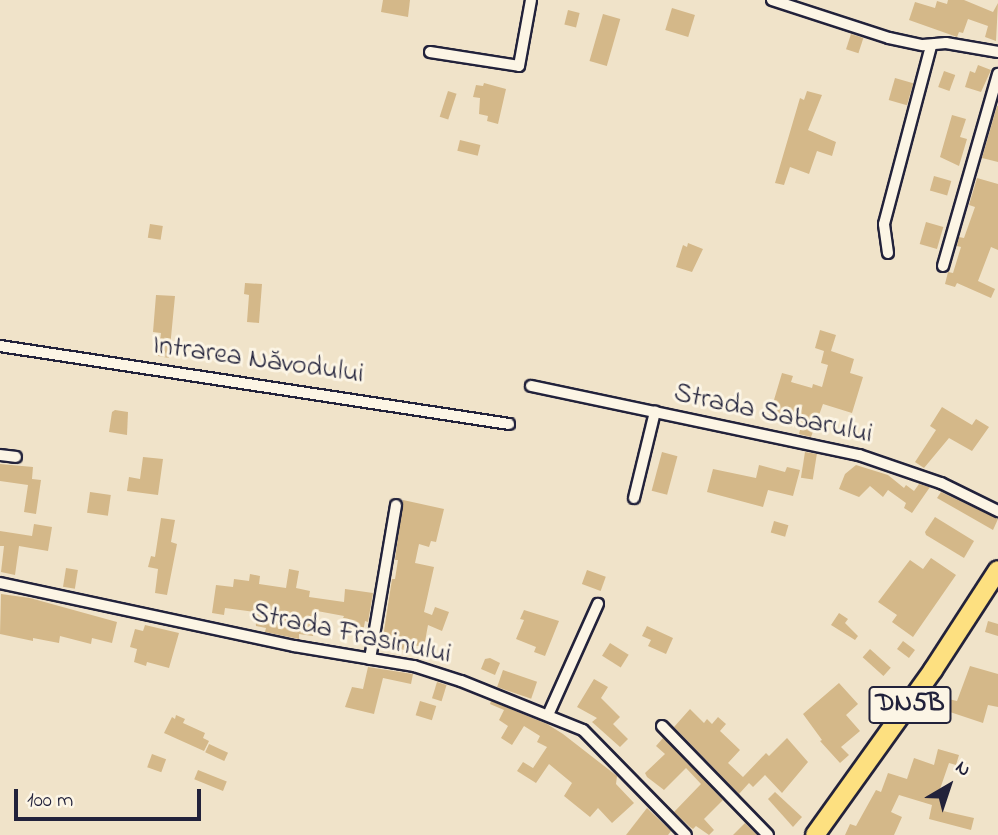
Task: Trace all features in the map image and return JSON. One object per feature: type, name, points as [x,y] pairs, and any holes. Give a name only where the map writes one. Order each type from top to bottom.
[{"type":"main road","name":"DN5B","points":[[816,835],[933,670],[998,570]]},
{"type":"street","points":[[430,52],[519,66],[531,0]]},
{"type":"street","points":[[772,0],[889,38],[930,46],[946,43],[998,52]]},
{"type":"street","points":[[888,253],[884,224],[930,46]]},
{"type":"street","points":[[943,266],[998,74]]},
{"type":"street","name":"Intrarea Năvodului","points":[[0,346],[509,424]]},
{"type":"street","name":"Strada Sabarului","points":[[531,386],[816,444],[888,464],[965,494],[998,511]]},
{"type":"street","points":[[635,498],[655,412]]},
{"type":"street","points":[[0,455],[16,457]]},
{"type":"street","points":[[370,659],[396,505]]},
{"type":"street","name":"Strada Frasinului","points":[[0,583],[166,620],[423,668],[548,715],[587,733],[686,835]]},
{"type":"street","points":[[548,715],[598,604]]},
{"type":"street","points":[[662,726],[768,835]]},
{"type":"building","points":[[383,0],[410,0],[408,17],[381,12]]},
{"type":"building","points":[[948,0],[964,0],[993,12],[998,3],[996,41],[985,37],[988,26],[968,19],[963,33],[959,32],[957,37],[909,20],[915,2],[935,8],[937,1],[947,4]]},
{"type":"building","points":[[672,8],[695,15],[688,37],[665,30]]},
{"type":"building","points":[[568,10],[580,13],[576,27],[564,25]]},
{"type":"building","points":[[603,14],[620,19],[607,66],[589,61]]},
{"type":"building","points":[[851,34],[863,38],[858,53],[846,49]]},
{"type":"building","points":[[978,65],[991,70],[981,92],[965,87],[970,71],[975,73]]},
{"type":"building","points":[[944,71],[955,75],[949,91],[938,87]]},
{"type":"building","points":[[895,78],[913,83],[907,105],[889,100]]},
{"type":"building","points":[[484,83],[506,89],[498,124],[487,121],[488,116],[479,114],[480,98],[473,97],[476,85],[483,86]]},
{"type":"building","points":[[448,91],[457,94],[448,119],[440,117]]},
{"type":"building","points":[[807,91],[822,95],[808,130],[836,142],[832,156],[817,151],[809,174],[790,167],[784,185],[775,183],[800,98],[804,100]]},
{"type":"building","points":[[998,106],[998,162],[982,158]]},
{"type":"building","points":[[952,115],[966,119],[960,137],[967,139],[959,166],[940,157]]},
{"type":"building","points":[[460,140],[480,145],[478,156],[457,151]]},
{"type":"building","points":[[934,176],[951,181],[947,195],[930,190]]},
{"type":"building","points":[[977,178],[998,184],[998,250],[991,247],[978,281],[995,289],[991,298],[957,283],[955,287],[945,284],[948,272],[953,273],[961,247],[957,246],[959,237],[964,238],[975,207],[969,205]]},
{"type":"building","points":[[926,222],[943,227],[937,249],[920,244]]},
{"type":"building","points":[[150,224],[163,226],[161,240],[148,238]]},
{"type":"building","points":[[688,243],[703,249],[692,272],[676,267],[683,245],[687,247]]},
{"type":"building","points":[[245,283],[262,284],[259,323],[247,322],[249,295],[244,294]]},
{"type":"building","points":[[156,295],[175,296],[169,358],[158,356],[161,333],[153,332]]},
{"type":"building","points":[[820,330],[836,335],[831,351],[854,359],[850,373],[863,377],[852,413],[823,404],[811,437],[799,434],[802,422],[781,416],[779,423],[768,420],[782,373],[793,376],[791,382],[812,388],[813,384],[822,387],[828,365],[821,363],[824,351],[815,348]]},
{"type":"building","points":[[942,407],[972,425],[976,419],[989,427],[972,451],[949,438],[924,468],[915,462],[936,430],[930,426]]},
{"type":"building","points":[[112,412],[128,412],[127,435],[109,432]]},
{"type":"building","points":[[662,452],[677,456],[667,495],[652,491]]},
{"type":"building","points":[[805,452],[817,454],[813,480],[801,478]]},
{"type":"building","points":[[143,457],[163,459],[158,495],[127,491],[129,477],[140,479]]},
{"type":"building","points":[[0,464],[33,467],[32,479],[41,480],[36,514],[24,512],[28,485],[0,481]]},
{"type":"building","points":[[759,465],[785,472],[787,467],[800,470],[793,496],[768,490],[763,507],[707,492],[713,469],[756,478]]},
{"type":"building","points":[[856,465],[888,475],[904,488],[906,485],[914,491],[919,484],[930,487],[912,513],[904,508],[906,503],[888,490],[883,497],[870,486],[859,497],[839,489],[845,474]]},
{"type":"building","points":[[90,492],[111,495],[108,516],[87,513]]},
{"type":"building","points":[[941,492],[998,519],[993,530],[937,498]]},
{"type":"building","points":[[403,500],[444,509],[436,542],[431,541],[429,547],[419,544],[415,563],[434,567],[424,612],[432,615],[435,607],[449,612],[442,631],[428,625],[424,647],[412,645],[411,652],[382,644],[392,579],[395,579],[398,560],[395,560]]},
{"type":"building","points":[[935,517],[974,541],[964,558],[926,535],[925,532]]},
{"type":"building","points":[[161,518],[175,520],[171,542],[177,544],[167,595],[155,593],[158,569],[148,567],[151,556],[155,557]]},
{"type":"building","points":[[774,521],[788,525],[785,537],[771,533]]},
{"type":"building","points":[[34,524],[52,527],[48,551],[19,546],[15,575],[1,572],[4,546],[0,546],[0,531],[32,536]]},
{"type":"building","points":[[931,558],[956,575],[913,637],[892,622],[897,615],[878,602],[910,560],[923,569]]},
{"type":"building","points":[[66,568],[78,570],[75,589],[63,587]]},
{"type":"building","points":[[289,569],[299,571],[296,588],[310,591],[309,597],[344,602],[345,589],[373,593],[368,622],[365,621],[363,632],[347,630],[349,619],[343,618],[344,616],[317,611],[313,636],[299,634],[299,639],[265,632],[266,628],[256,626],[255,612],[225,608],[224,615],[212,613],[216,585],[233,587],[234,579],[249,581],[250,574],[260,576],[259,584],[286,588]]},
{"type":"building","points":[[587,570],[606,577],[601,591],[582,584]]},
{"type":"building","points":[[1,594],[30,598],[117,622],[112,643],[92,638],[91,644],[60,636],[59,643],[33,638],[33,641],[0,634]]},
{"type":"building","points":[[524,610],[559,621],[545,656],[534,652],[536,647],[516,639],[524,620],[520,619]]},
{"type":"building","points":[[839,613],[848,619],[845,623],[858,636],[855,640],[831,625]]},
{"type":"building","points":[[988,621],[998,624],[998,636],[985,632]]},
{"type":"building","points":[[145,625],[179,633],[169,668],[147,662],[146,666],[134,662],[137,649],[130,647],[135,629],[143,631]]},
{"type":"building","points":[[647,626],[673,638],[666,654],[648,646],[651,640],[642,636]]},
{"type":"building","points":[[903,641],[915,650],[909,658],[897,649]]},
{"type":"building","points":[[610,643],[629,655],[621,667],[602,656]]},
{"type":"building","points":[[870,649],[891,668],[883,676],[863,657]]},
{"type":"building","points":[[490,658],[500,663],[495,675],[481,669],[485,659]]},
{"type":"building","points":[[970,666],[998,674],[998,707],[988,705],[983,723],[941,709],[944,698],[957,701]]},
{"type":"building","points":[[368,667],[413,674],[411,684],[383,678],[374,714],[345,707],[352,687],[363,689]]},
{"type":"building","points":[[503,670],[537,682],[531,699],[497,687]]},
{"type":"building","points":[[594,679],[608,687],[601,698],[620,717],[613,724],[628,739],[620,747],[592,722],[597,718],[577,707]]},
{"type":"building","points":[[437,682],[447,685],[442,701],[432,698]]},
{"type":"building","points":[[839,683],[858,704],[846,715],[860,731],[841,747],[849,755],[840,763],[820,741],[822,740],[803,714]]},
{"type":"building","points":[[420,701],[436,706],[432,720],[416,715]]},
{"type":"building","points":[[491,701],[547,724],[563,734],[617,776],[616,784],[634,803],[612,823],[598,808],[590,817],[564,796],[572,783],[549,764],[536,783],[517,771],[523,762],[533,768],[547,747],[537,742],[540,736],[524,726],[512,745],[501,738],[508,726],[499,720],[504,710],[490,704]]},
{"type":"building","points":[[690,709],[704,723],[707,719],[712,724],[718,717],[726,724],[720,731],[740,750],[728,763],[743,777],[766,753],[769,756],[787,738],[808,762],[782,793],[765,775],[753,787],[749,783],[739,794],[674,727]]},
{"type":"building","points":[[176,715],[185,719],[183,723],[205,733],[203,738],[209,741],[204,751],[164,733],[172,717],[175,719]]},
{"type":"building","points":[[663,738],[723,800],[704,819],[714,830],[709,835],[696,826],[693,829],[674,812],[701,784],[686,768],[664,790],[645,773],[665,754],[656,746]]},
{"type":"building","points":[[209,744],[228,753],[224,761],[205,752]]},
{"type":"building","points":[[938,749],[959,755],[956,765],[949,763],[939,792],[947,795],[943,811],[974,818],[971,830],[929,819],[932,805],[899,795],[891,812],[902,817],[894,835],[845,835],[850,824],[856,826],[876,790],[881,792],[888,773],[907,779],[914,758],[934,765]]},
{"type":"building","points":[[152,754],[166,759],[161,772],[147,767]]},
{"type":"building","points":[[198,770],[227,782],[223,791],[194,779]]},
{"type":"building","points":[[775,792],[802,817],[793,827],[768,799]]},
{"type":"building","points":[[647,808],[671,831],[668,835],[626,835]]},
{"type":"building","points":[[745,823],[757,835],[733,835]]}]
